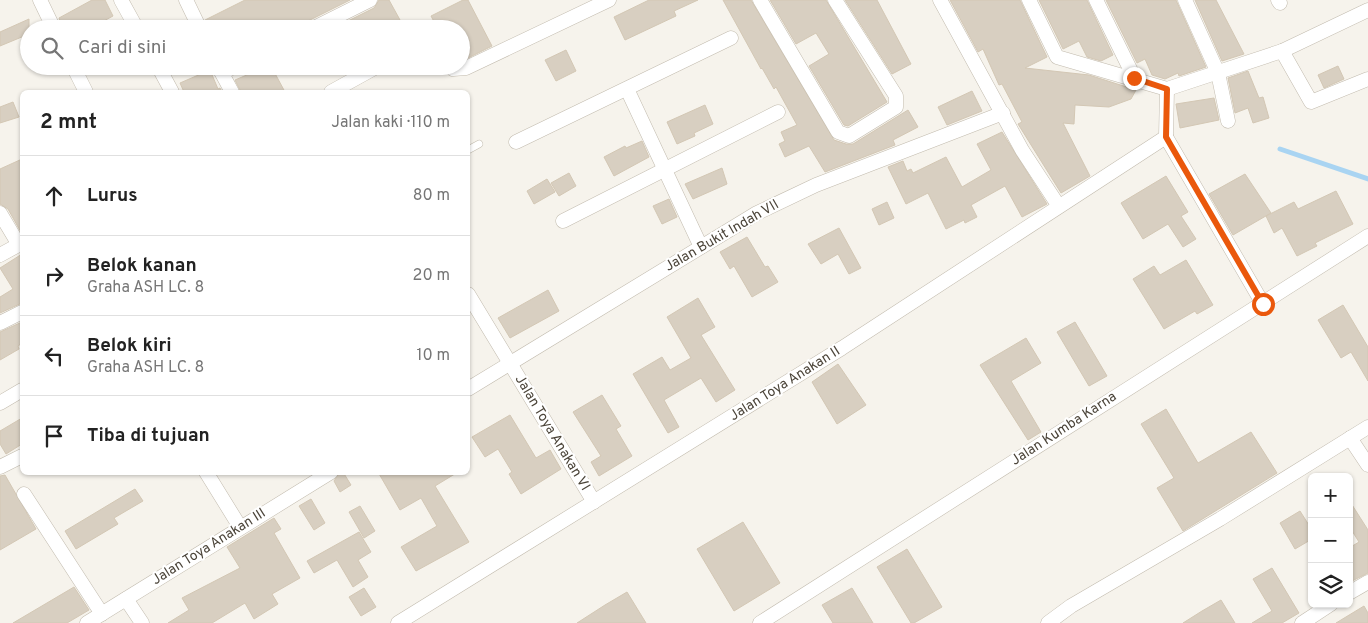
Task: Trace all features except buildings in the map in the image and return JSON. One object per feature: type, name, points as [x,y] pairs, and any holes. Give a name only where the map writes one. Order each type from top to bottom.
[{"type":"street","points":[[40,0],[50,20]]},
{"type":"street","points":[[121,0],[132,20]]},
{"type":"street","points":[[186,0],[196,20]]},
{"type":"street","points":[[330,20],[370,0]]},
{"type":"street","points":[[470,66],[609,0]]},
{"type":"street","points":[[760,0],[838,132],[849,136],[896,107],[898,102],[835,0]]},
{"type":"street","points":[[940,0],[1022,150],[1058,205]]},
{"type":"street","points":[[1029,0],[1057,57],[1167,89],[1282,51],[1368,10]]},
{"type":"street","points":[[1096,0],[1134,78]]},
{"type":"street","points":[[1185,0],[1218,73],[1228,121]]},
{"type":"street","points":[[516,142],[731,38]]},
{"type":"street","points":[[1282,51],[1311,102],[1368,79]]},
{"type":"street","points":[[78,75],[85,90]]},
{"type":"street","points":[[163,75],[171,90]]},
{"type":"street","points":[[223,75],[231,90]]},
{"type":"street","points":[[340,90],[364,75]]},
{"type":"street","points":[[627,89],[701,247]]},
{"type":"street","points":[[1167,89],[1166,137],[1263,304]]},
{"type":"street","points":[[563,220],[778,112]]},
{"type":"street","name":"Jalan Bukit Indah VII","points":[[510,363],[757,213],[816,185],[1003,113]]},
{"type":"street","name":"Jalan Toya Anakan II","points":[[398,623],[842,348],[1058,205],[1166,137]]},
{"type":"street","points":[[0,213],[20,244],[0,255]]},
{"type":"street","name":"Jalan Kumba Karna","points":[[760,623],[1368,236]]},
{"type":"street","name":"Jalan Toya Anakan VI","points":[[470,297],[594,502]]},
{"type":"street","points":[[0,323],[20,313]]},
{"type":"street","points":[[470,389],[510,363]]},
{"type":"street","points":[[0,402],[20,391]]},
{"type":"street","points":[[1048,623],[1071,606],[1220,519],[1368,427]]},
{"type":"street","points":[[1350,438],[1368,465]]},
{"type":"street","points":[[0,467],[20,457]]},
{"type":"street","points":[[208,475],[240,527]]},
{"type":"street","name":"Jalan Toya Anakan III","points":[[87,623],[326,475]]},
{"type":"street","points":[[24,494],[102,614]]},
{"type":"street","points":[[1353,591],[1368,582]]},
{"type":"street","points":[[126,598],[142,623]]},
{"type":"street","points":[[1302,623],[1325,608]]},
{"type":"lane","points":[[470,149],[479,144]]},
{"type":"waterway","points":[[1280,149],[1368,179]]},
{"type":"route","points":[[1134,78],[1167,89],[1166,137],[1263,304]]}]
